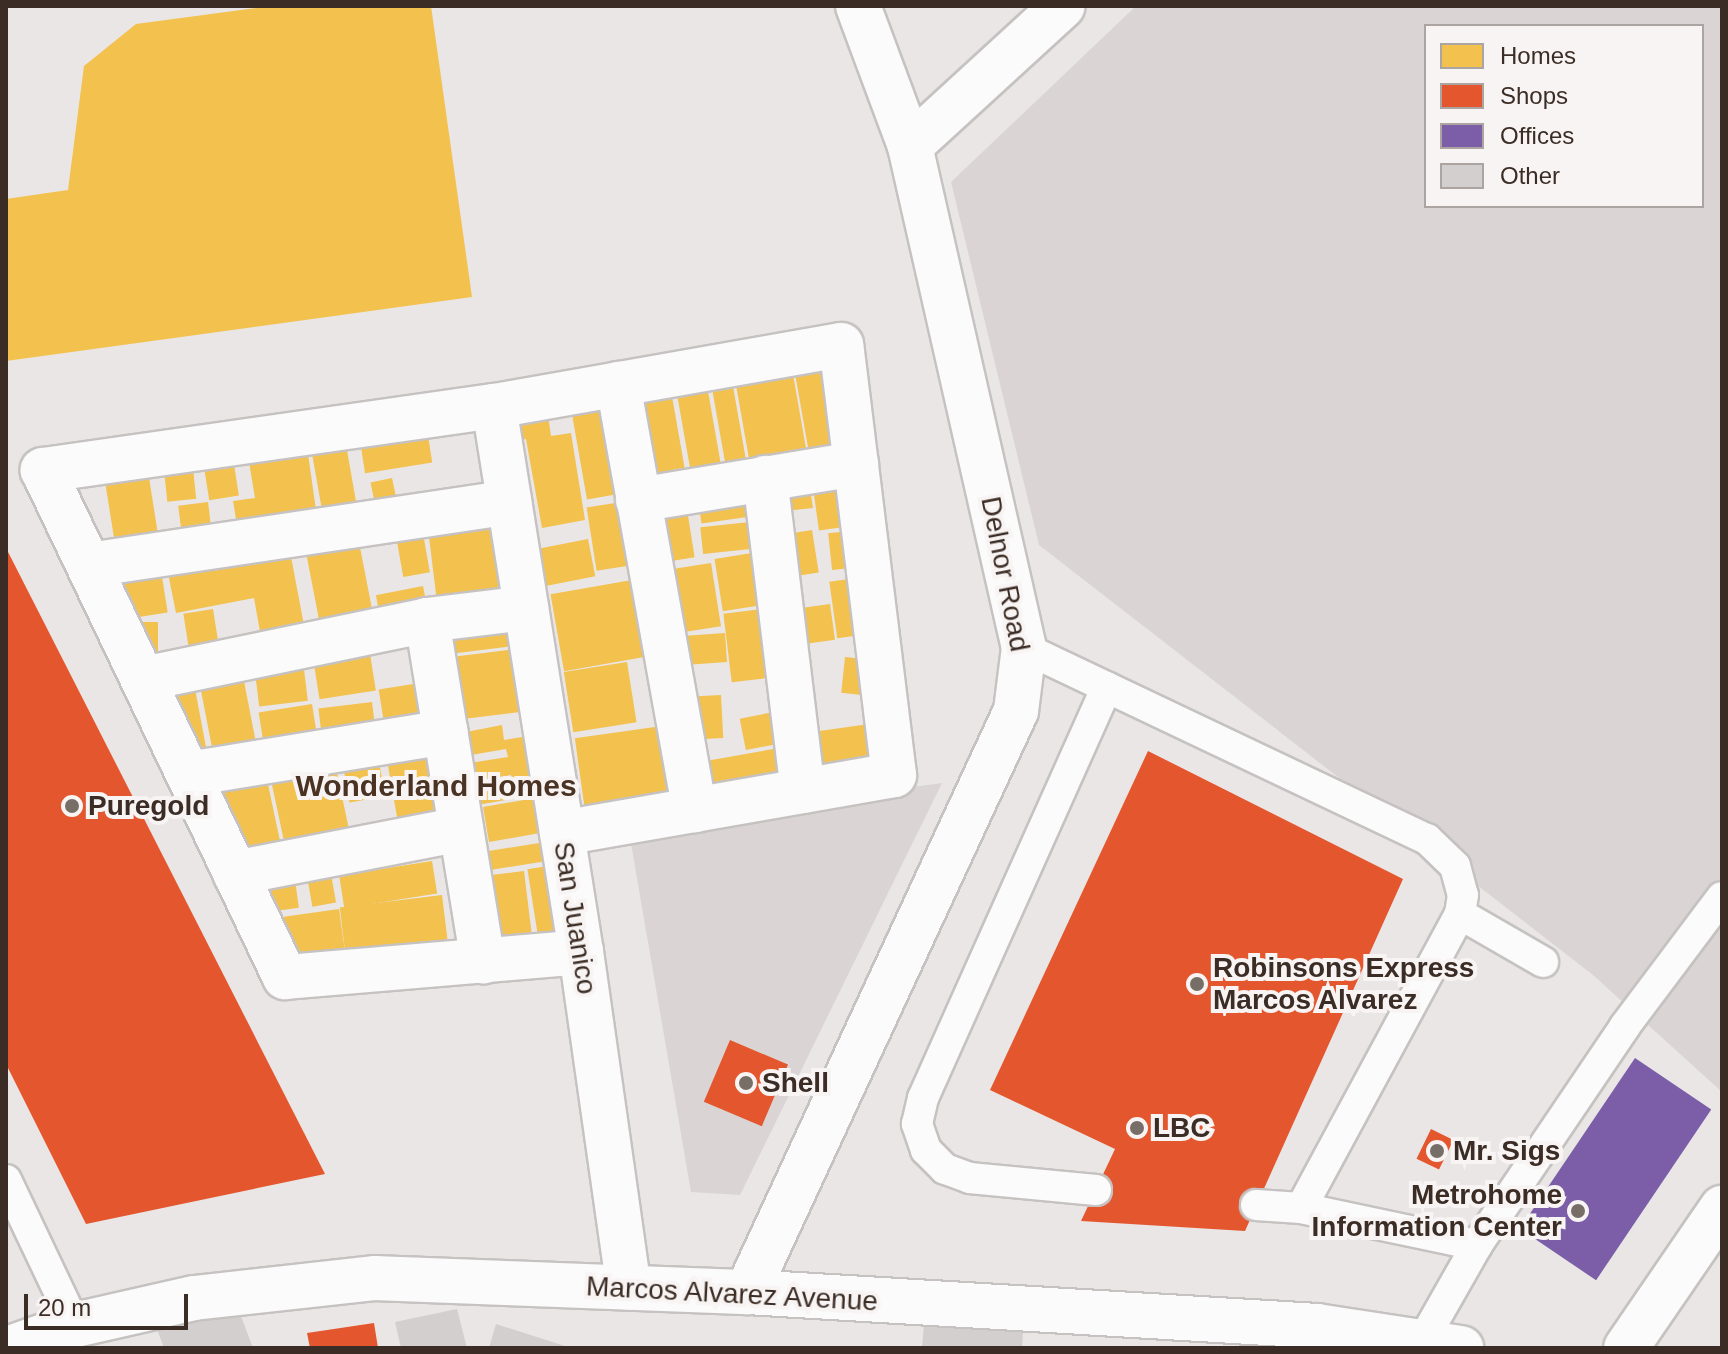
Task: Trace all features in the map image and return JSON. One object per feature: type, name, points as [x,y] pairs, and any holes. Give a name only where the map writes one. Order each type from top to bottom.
[{"type":"street","name":"Delnor Road","points":[[747,1292],[1011,723],[1024,648],[910,146],[858,6]]},
{"type":"street","points":[[910,146],[1063,6]]},
{"type":"street","points":[[562,833],[894,775],[841,345],[494,406],[43,470],[285,977],[581,952]]},
{"type":"street","points":[[618,384],[695,810]]},
{"type":"street","name":"San Juanico","points":[[494,406],[581,952],[629,1288]]},
{"type":"street","points":[[638,500],[856,464]]},
{"type":"street","points":[[765,478],[803,791]]},
{"type":"street","points":[[89,565],[509,502]]},
{"type":"street","points":[[143,679],[427,620],[526,608]]},
{"type":"street","points":[[427,620],[483,961]]},
{"type":"street","points":[[189,774],[446,732]]},
{"type":"street","points":[[235,873],[461,829]]},
{"type":"street","points":[[1626,1348],[1722,1208]]},
{"type":"street","name":"Marcos Alvarez Avenue","points":[[10,1348],[75,1325],[194,1298],[376,1278],[747,1292],[1442,1344]]},
{"type":"lane","points":[[1024,648],[1427,839],[1455,866],[1463,895],[1460,914],[1301,1208]]},
{"type":"lane","points":[[1096,1190],[970,1178],[945,1169],[926,1150],[917,1124],[923,1098],[1107,687]]},
{"type":"lane","points":[[1442,1344],[1477,1245],[1625,1026],[1722,897]]},
{"type":"lane","points":[[1460,914],[1543,962]]},
{"type":"lane","points":[[6,1180],[75,1325]]},
{"type":"lane","points":[[1256,1205],[1301,1208],[1477,1245]]},
{"type":"shaded area","points":[[1136,6],[1722,6],[1722,1092],[1593,975],[1039,545],[951,182]]},
{"type":"shaded area","points":[[942,783],[740,1195],[691,1192],[628,826]]},
{"type":"building: Homes","points":[[272,6],[431,6],[472,297],[6,361],[6,199],[68,190],[84,66],[136,24]]},
{"type":"building: Homes","points":[[831,359],[846,445],[809,451],[794,366]]},
{"type":"building: Homes","points":[[791,363],[806,450],[749,460],[734,373]]},
{"type":"building: Homes","points":[[731,375],[746,460],[725,463],[710,379]]},
{"type":"building: Homes","points":[[706,380],[721,464],[690,469],[675,385]]},
{"type":"building: Homes","points":[[670,385],[685,468],[645,475],[631,392]]},
{"type":"building: Homes","points":[[616,399],[632,492],[587,500],[571,407]]},
{"type":"building: Homes","points":[[546,401],[551,436],[571,433],[585,520],[542,528],[526,439],[515,441],[509,407]]},
{"type":"building: Homes","points":[[426,423],[432,463],[365,473],[359,434]]},
{"type":"building: Homes","points":[[345,439],[358,514],[324,520],[311,445]]},
{"type":"building: Homes","points":[[307,447],[318,524],[239,537],[233,501],[255,498],[248,456]]},
{"type":"building: Homes","points":[[232,452],[239,495],[209,500],[202,457]]},
{"type":"building: Homes","points":[[192,459],[196,499],[167,502],[163,462]]},
{"type":"building: Homes","points":[[147,465],[160,548],[117,555],[104,472]]},
{"type":"building: Homes","points":[[847,471],[855,525],[819,530],[811,476]]},
{"type":"building: Homes","points":[[808,476],[813,508],[775,512]]},
{"type":"building: Homes","points":[[392,478],[398,506],[377,511],[370,483]]},
{"type":"building: Homes","points":[[752,488],[756,516],[701,523],[698,496]]},
{"type":"building: Homes","points":[[634,500],[644,563],[597,571],[587,508]]},
{"type":"building: Homes","points":[[208,502],[213,540],[183,543],[178,506]]},
{"type":"building: Homes","points":[[686,503],[695,557],[656,563],[647,509]]},
{"type":"building: Homes","points":[[500,516],[511,604],[438,613],[428,525]]},
{"type":"building: Homes","points":[[421,522],[430,572],[403,577],[394,527]]},
{"type":"building: Homes","points":[[750,522],[753,549],[703,554],[700,527]]},
{"type":"building: Homes","points":[[812,530],[819,572],[783,578],[776,536]]},
{"type":"building: Homes","points":[[859,530],[863,567],[832,570],[828,533]]},
{"type":"building: Homes","points":[[358,537],[375,625],[322,636],[305,547]]},
{"type":"building: Homes","points":[[588,539],[595,576],[544,586],[537,549]]},
{"type":"building: Homes","points":[[289,546],[306,636],[262,643],[254,598],[176,613],[167,568]]},
{"type":"building: Homes","points":[[758,552],[766,604],[723,611],[715,559]]},
{"type":"building: Homes","points":[[711,563],[721,626],[680,633],[670,570]]},
{"type":"building: Homes","points":[[160,564],[168,612],[117,620],[110,572]]},
{"type":"building: Homes","points":[[649,577],[663,654],[564,671],[551,594]]},
{"type":"building: Homes","points":[[864,577],[872,633],[837,638],[829,582]]},
{"type":"building: Homes","points":[[423,586],[428,611],[381,620],[376,595]]},
{"type":"building: Homes","points":[[830,604],[835,640],[790,646],[785,610]]},
{"type":"building: Homes","points":[[771,608],[779,676],[732,682],[723,614]]},
{"type":"building: Homes","points":[[213,609],[219,649],[190,653],[183,614]]},
{"type":"building: Homes","points":[[139,622],[158,622],[158,660],[139,660]]},
{"type":"building: Homes","points":[[514,630],[516,646],[449,654],[447,638]]},
{"type":"building: Homes","points":[[725,633],[727,662],[681,665],[679,636]]},
{"type":"building: Homes","points":[[368,641],[376,690],[320,699],[312,650]]},
{"type":"building: Homes","points":[[524,648],[532,711],[465,719],[457,656]]},
{"type":"building: Homes","points":[[302,653],[308,701],[259,707],[253,659]]},
{"type":"building: Homes","points":[[845,657],[875,660],[871,696],[841,693]]},
{"type":"building: Homes","points":[[627,662],[637,722],[573,732],[564,672]]},
{"type":"building: Homes","points":[[242,671],[257,751],[214,759],[199,679]]},
{"type":"building: Homes","points":[[193,678],[208,758],[187,761],[151,684]]},
{"type":"building: Homes","points":[[432,681],[439,726],[386,735],[379,689]]},
{"type":"building: Homes","points":[[721,695],[723,738],[694,739],[692,697]]},
{"type":"building: Homes","points":[[372,702],[376,733],[322,739],[318,709]]},
{"type":"building: Homes","points":[[312,704],[318,742],[265,750],[259,712]]},
{"type":"building: Homes","points":[[779,711],[785,742],[746,750],[740,719]]},
{"type":"building: Homes","points":[[869,724],[875,766],[809,775],[804,733]]},
{"type":"building: Homes","points":[[502,725],[504,740],[541,734],[557,830],[489,842],[483,807],[535,798],[515,800],[511,775],[466,782],[463,764],[508,757],[506,749],[465,756],[461,733]]},
{"type":"building: Homes","points":[[662,726],[672,798],[585,811],[575,738]]},
{"type":"building: Homes","points":[[438,744],[452,826],[400,835],[386,753]]},
{"type":"building: Homes","points":[[779,748],[784,777],[705,790],[700,762]]},
{"type":"building: Homes","points":[[377,751],[385,796],[350,803],[342,757]]},
{"type":"building: Homes","points":[[334,759],[352,843],[287,857],[269,773]]},
{"type":"building: Homes","points":[[266,775],[282,851],[235,861],[219,785]]},
{"type":"building: Homes","points":[[509,777],[513,799],[466,807],[462,785]]},
{"type":"building: Homes","points":[[558,840],[561,859],[489,870],[486,851]]},
{"type":"building: Homes","points":[[432,861],[437,894],[344,908],[339,876]]},
{"type":"building: Homes","points":[[561,864],[573,939],[539,944],[527,869]]},
{"type":"building: Homes","points":[[524,871],[533,940],[502,944],[493,875]]},
{"type":"building: Homes","points":[[294,873],[299,908],[257,914],[252,879]]},
{"type":"building: Homes","points":[[331,874],[336,903],[312,907],[307,878]]},
{"type":"building: Homes","points":[[442,895],[449,950],[346,962],[340,908]]},
{"type":"building: Homes","points":[[339,909],[345,951],[286,959],[281,917]]},
{"type":"building: Shops","name":"Puregold","points":[[6,548],[325,1174],[86,1224],[6,1064]]},
{"type":"building: Shops","name":"Robinsons Express Marcos Alvarez","points":[[1148,751],[1403,879],[1245,1231],[1081,1221],[1115,1149],[990,1090]]},
{"type":"building: Shops","name":"Shell","points":[[730,1040],[788,1065],[762,1126],[704,1102]]},
{"type":"building: Shops","points":[[1431,1129],[1453,1140],[1439,1170],[1417,1159]]},
{"type":"building: Shops","points":[[374,1323],[378,1348],[310,1348],[307,1333]]},
{"type":"building: Offices","points":[[1635,1058],[1711,1109],[1596,1280],[1520,1229]]},
{"type":"building: Other","points":[[235,1300],[253,1348],[164,1348],[157,1329]]},
{"type":"building: Other","points":[[457,1309],[467,1348],[401,1348],[395,1322]]},
{"type":"building: Other","points":[[496,1324],[568,1347],[568,1348],[489,1348]]},
{"type":"building: Other","points":[[924,1324],[1023,1331],[1022,1348],[922,1348]]},
{"type":"place","name":"Puregold","points":[[72,806]]},
{"type":"place","name":"Robinsons Express Marcos Alvarez","points":[[1197,984]]},
{"type":"place","name":"Shell","points":[[746,1083]]},
{"type":"place","name":"LBC","points":[[1137,1128]]},
{"type":"place","name":"Mr. Sigs","points":[[1437,1151]]},
{"type":"place","name":"Metrohome Information Center","points":[[1578,1211]]},
{"type":"district","name":"Wonderland Homes","points":[[436,786]]}]
